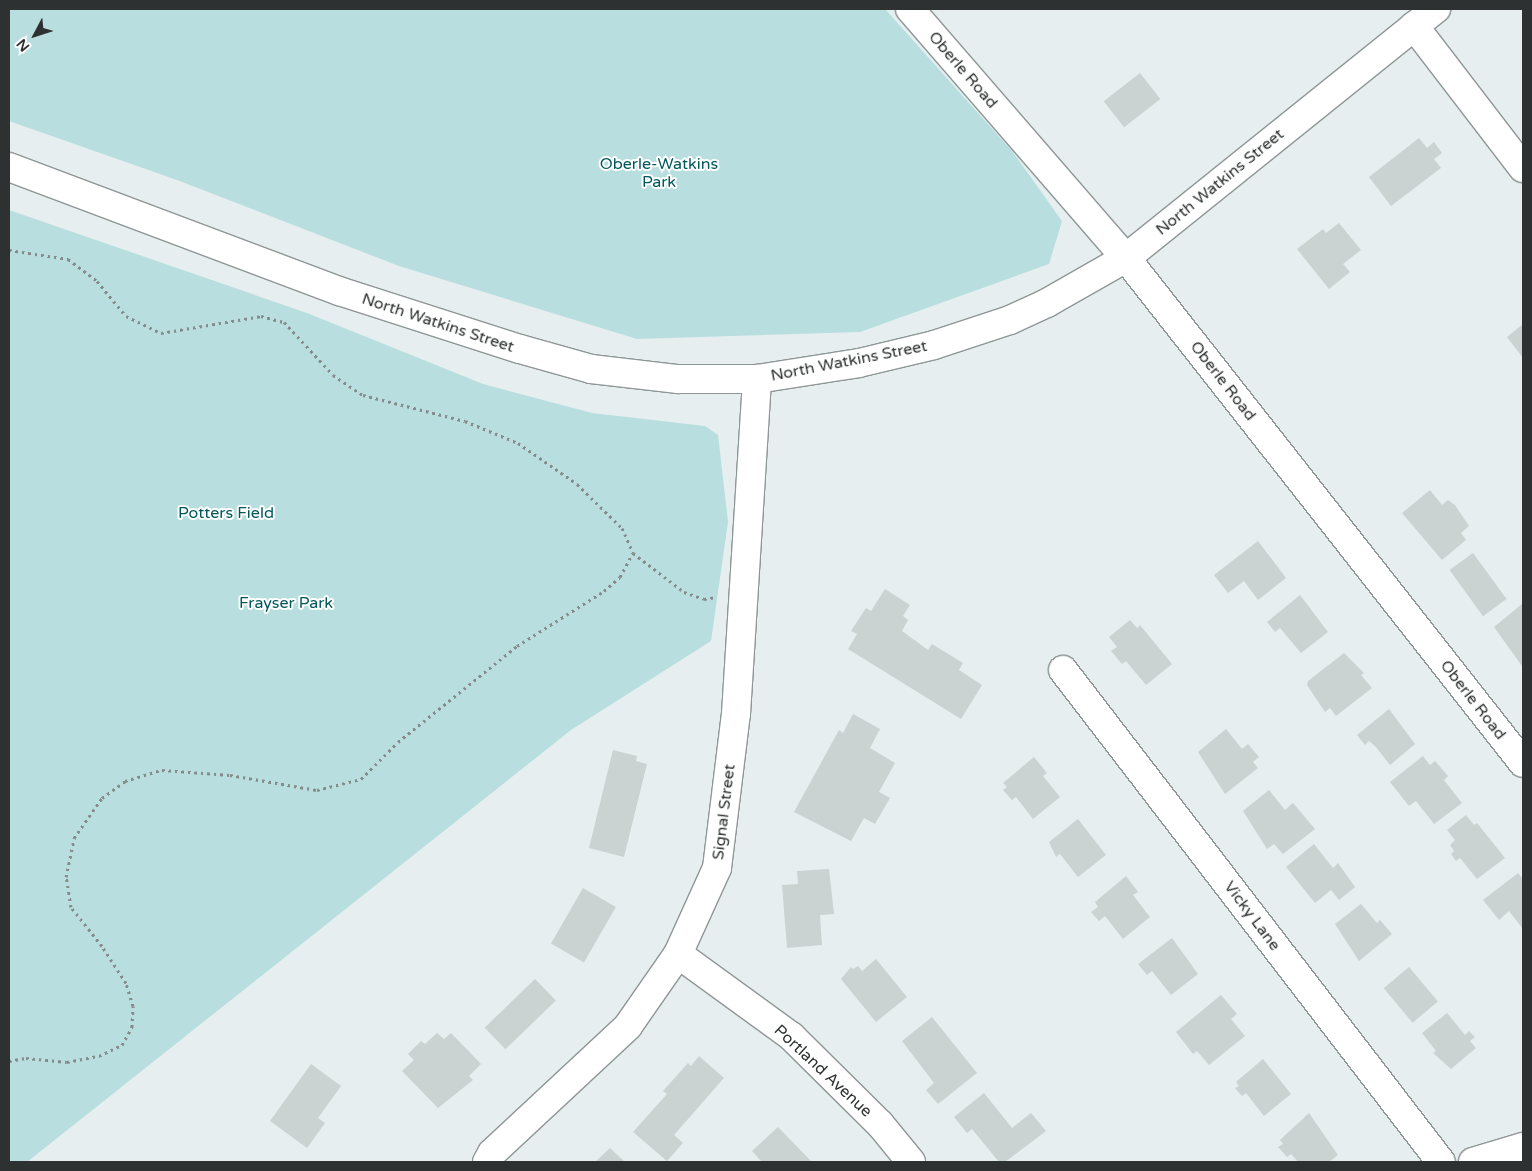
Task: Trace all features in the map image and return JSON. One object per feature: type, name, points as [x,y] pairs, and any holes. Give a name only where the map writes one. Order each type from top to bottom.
[{"type":"street","name":"Oberle Road","points":[[910,9],[1126,258],[1523,764]]},
{"type":"street","name":"North Watkins Street","points":[[9,167],[339,291],[520,349],[591,369],[678,380],[756,379],[859,363],[934,345],[1010,320],[1047,304],[1126,258],[1436,9]]},
{"type":"street","points":[[1414,26],[1523,168]]},
{"type":"street","name":"Signal Street","points":[[487,1162],[492,1153],[628,1026],[678,954],[717,868],[736,714],[745,593],[756,379]]},
{"type":"street","name":"Vicky Lane","points":[[1063,670],[1441,1162]]},
{"type":"street","name":"Portland Avenue","points":[[678,954],[791,1036],[880,1124],[911,1162]]},
{"type":"street","points":[[1473,1162],[1523,1147]]},
{"type":"path","points":[[9,250],[68,259],[97,281],[126,316],[161,333],[261,316],[284,322],[333,375],[362,394],[465,421],[518,443],[577,484],[622,528],[633,553],[684,592],[704,600],[745,593]]},
{"type":"path","points":[[9,1061],[26,1058],[67,1062],[100,1056],[122,1045],[132,1027],[133,1006],[126,983],[102,946],[71,907],[66,877],[74,838],[102,798],[125,781],[162,770],[230,775],[317,790],[361,779],[398,742],[517,646],[604,591],[620,577],[633,553]]},
{"type":"green space","name":"Oberle-Watkins Park","points":[[9,9],[885,9],[1012,151],[1062,221],[1049,264],[860,332],[637,339],[399,266],[177,180],[9,121]]},
{"type":"green space","name":"Frayser Park","points":[[9,210],[307,313],[483,384],[592,413],[705,426],[718,435],[728,522],[711,641],[571,730],[27,1162],[9,1162]]},
{"type":"building","points":[[1140,73],[1160,99],[1124,127],[1104,101]]},
{"type":"building","points":[[1419,138],[1427,148],[1434,142],[1442,153],[1434,159],[1441,168],[1391,206],[1369,177]]},
{"type":"building","points":[[1339,223],[1361,250],[1343,264],[1350,272],[1329,289],[1297,249],[1323,229],[1326,233]]},
{"type":"building","points":[[1523,324],[1523,358],[1507,337]]},
{"type":"building","points":[[1430,490],[1442,505],[1448,500],[1455,505],[1469,526],[1461,533],[1466,540],[1442,560],[1402,513]]},
{"type":"building","points":[[1258,541],[1286,578],[1258,600],[1244,581],[1228,593],[1214,575]]},
{"type":"building","points":[[1473,553],[1507,599],[1483,616],[1450,570]]},
{"type":"building","points":[[885,589],[910,605],[903,616],[908,620],[902,631],[928,650],[932,644],[963,663],[959,670],[982,685],[961,719],[848,649],[857,634],[851,631],[866,608],[871,611]]},
{"type":"building","points":[[1300,595],[1328,632],[1301,653],[1280,628],[1275,632],[1267,622]]},
{"type":"building","points":[[1522,604],[1523,665],[1522,666],[1494,627]]},
{"type":"building","points":[[1130,620],[1137,628],[1140,625],[1172,664],[1146,685],[1126,661],[1122,664],[1111,651],[1117,647],[1109,637]]},
{"type":"building","points":[[1344,653],[1364,673],[1361,675],[1372,688],[1336,716],[1330,708],[1325,712],[1307,685],[1308,681]]},
{"type":"building","points":[[1389,709],[1415,744],[1390,765],[1375,746],[1369,741],[1365,745],[1357,735]]},
{"type":"building","points":[[853,714],[880,729],[870,748],[895,763],[879,792],[890,798],[875,824],[864,818],[851,841],[794,812],[839,730],[843,733]]},
{"type":"building","points":[[1226,729],[1242,749],[1248,744],[1259,757],[1253,762],[1258,768],[1225,794],[1198,752]]},
{"type":"building","points":[[613,750],[637,756],[636,761],[647,764],[624,857],[589,848]]},
{"type":"building","points":[[1423,756],[1430,765],[1435,761],[1448,776],[1444,780],[1462,803],[1434,824],[1416,801],[1409,806],[1390,782]]},
{"type":"building","points":[[1034,757],[1047,773],[1043,776],[1060,797],[1033,819],[1016,797],[1012,800],[1003,790],[1007,787],[1003,783]]},
{"type":"building","points":[[1269,790],[1285,810],[1293,803],[1315,829],[1283,854],[1274,844],[1267,849],[1243,811]]},
{"type":"building","points":[[1466,815],[1474,825],[1477,823],[1505,858],[1477,879],[1460,858],[1456,861],[1451,854],[1454,851],[1450,845],[1455,840],[1447,830]]},
{"type":"building","points":[[1078,819],[1106,855],[1078,877],[1060,854],[1056,857],[1049,842]]},
{"type":"building","points":[[1314,844],[1333,868],[1338,863],[1355,887],[1339,900],[1331,890],[1315,903],[1286,867]]},
{"type":"building","points":[[829,869],[834,914],[820,915],[822,945],[787,948],[782,885],[798,884],[797,871]]},
{"type":"building","points":[[1518,873],[1523,879],[1523,929],[1509,911],[1499,920],[1483,900]]},
{"type":"building","points":[[1126,876],[1138,892],[1133,895],[1150,917],[1123,939],[1105,916],[1099,921],[1091,912],[1098,907],[1095,902]]},
{"type":"building","points":[[583,888],[616,907],[584,962],[551,943]]},
{"type":"building","points":[[1361,904],[1377,923],[1380,920],[1392,934],[1359,961],[1335,924]]},
{"type":"building","points":[[1172,938],[1198,974],[1171,995],[1152,971],[1147,975],[1138,964]]},
{"type":"building","points":[[876,959],[907,997],[876,1022],[841,979],[851,967],[853,969],[858,966],[862,971]]},
{"type":"building","points":[[1409,967],[1438,1001],[1413,1023],[1384,988]]},
{"type":"building","points":[[535,979],[556,1001],[505,1049],[485,1028]]},
{"type":"building","points":[[1221,995],[1237,1014],[1231,1019],[1245,1036],[1209,1065],[1197,1051],[1193,1054],[1176,1032]]},
{"type":"building","points":[[1447,1013],[1465,1035],[1469,1031],[1475,1037],[1470,1041],[1476,1048],[1451,1069],[1433,1053],[1436,1051],[1422,1033]]},
{"type":"building","points":[[932,1017],[977,1073],[938,1104],[926,1090],[934,1083],[902,1041]]},
{"type":"building","points":[[437,1033],[444,1039],[451,1033],[481,1064],[469,1076],[473,1080],[438,1108],[402,1071],[414,1060],[408,1054],[421,1041],[425,1044]]},
{"type":"building","points":[[699,1056],[724,1078],[674,1135],[683,1143],[667,1161],[633,1132],[667,1094],[663,1091],[688,1063],[691,1066]]},
{"type":"building","points":[[1263,1059],[1291,1094],[1264,1116],[1246,1093],[1242,1096],[1235,1088],[1239,1086],[1236,1082]]},
{"type":"building","points":[[311,1064],[341,1086],[318,1118],[325,1123],[307,1148],[270,1121]]},
{"type":"building","points":[[984,1093],[1012,1128],[1031,1113],[1046,1131],[1005,1162],[999,1162],[972,1129],[967,1133],[954,1117]]},
{"type":"building","points":[[1309,1113],[1338,1155],[1329,1162],[1298,1162],[1291,1154],[1287,1157],[1278,1147],[1283,1144],[1280,1140]]},
{"type":"building","points":[[778,1127],[812,1162],[762,1162],[752,1151]]},
{"type":"building","points":[[610,1148],[625,1162],[595,1162]]},
{"type":"park label","name":"Potters Field","points":[[226,513]]}]
